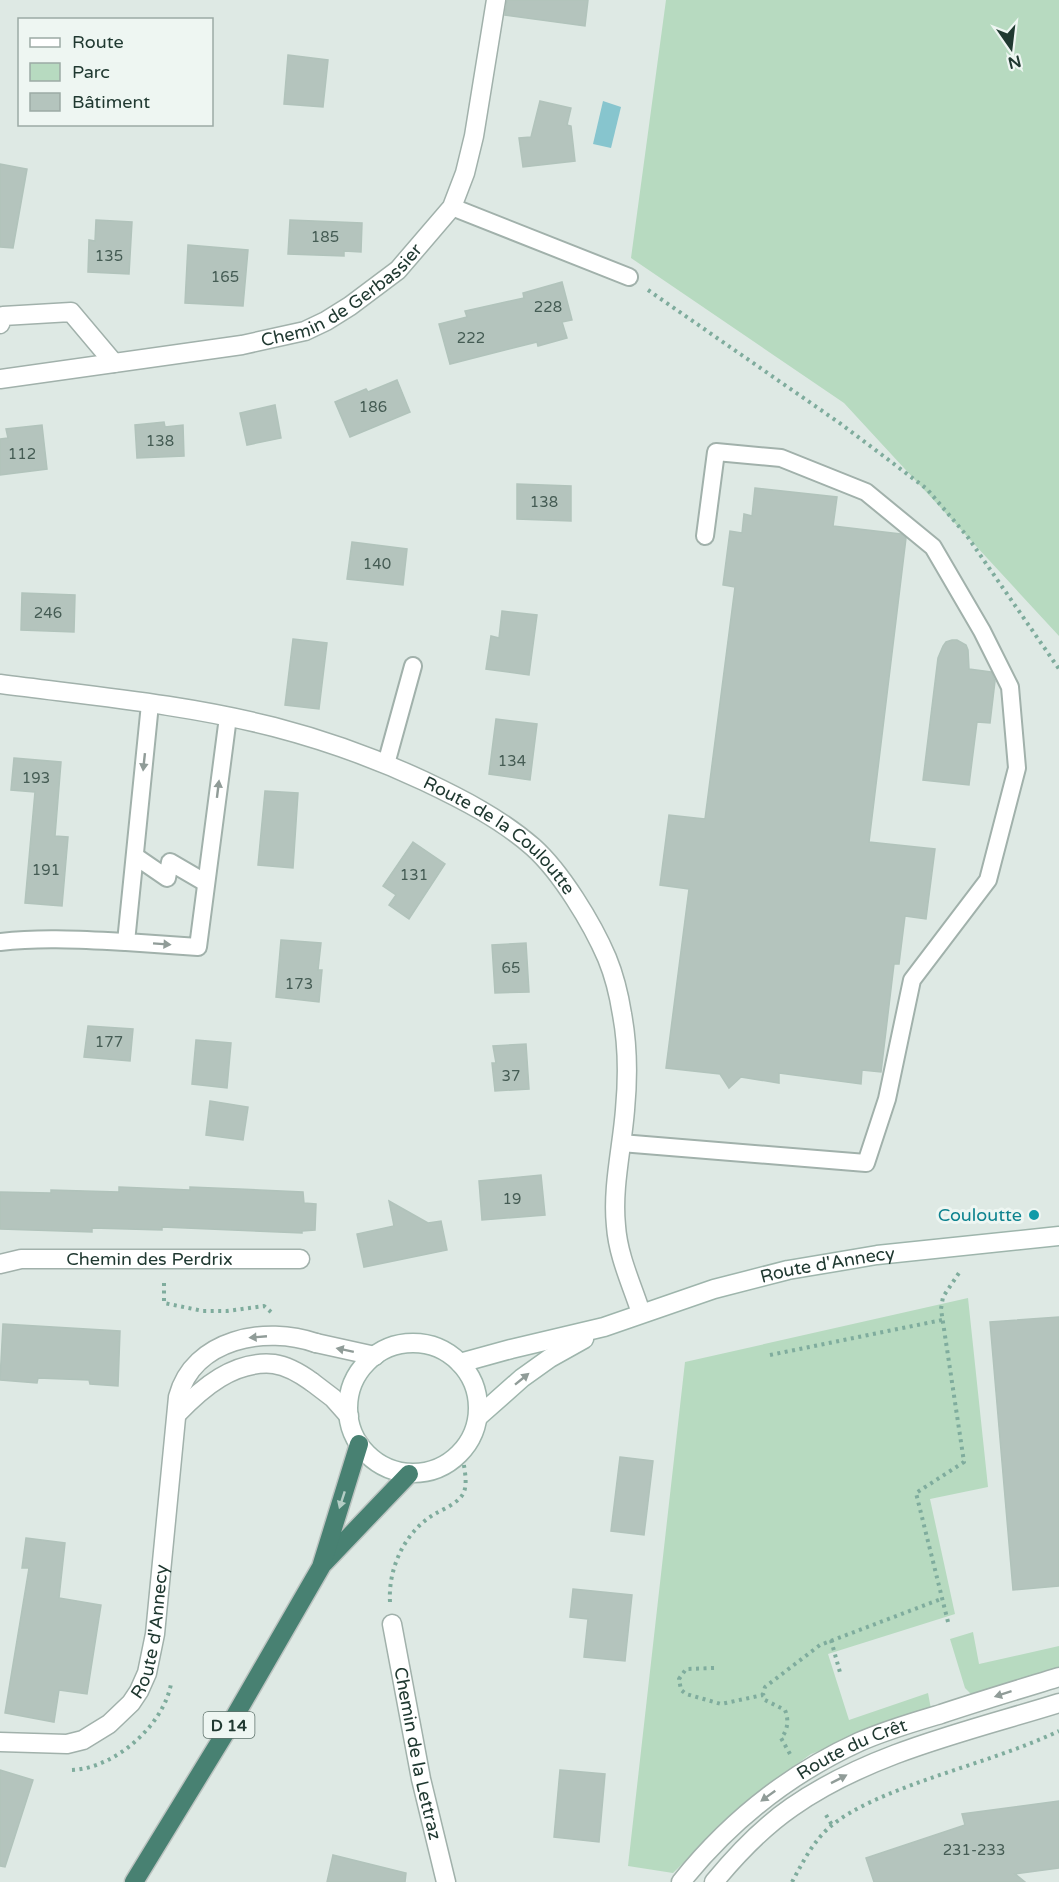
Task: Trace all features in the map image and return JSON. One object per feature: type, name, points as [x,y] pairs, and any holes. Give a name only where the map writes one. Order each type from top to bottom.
[{"type":"highway","name":"D 14","points":[[134,1882],[224,1735],[321,1567],[359,1444]]},
{"type":"highway","name":"D 14","points":[[321,1567],[409,1474]]},
{"type":"street","name":"Chemin de Gerbassier","points":[[0,379],[278,338],[305,331],[326,321],[377,288],[398,270],[452,207],[465,173],[474,136],[496,0]]},
{"type":"street","points":[[0,324],[3,316],[70,312],[114,363]]},
{"type":"street","name":"Route de la Couloutte","points":[[0,684],[150,704],[276,727],[386,764],[456,796],[495,818],[533,848],[566,887],[607,958],[618,996],[628,1059],[615,1224],[641,1313]]},
{"type":"street","name":"Route d'Annecy","points":[[478,1417],[522,1378],[550,1358],[604,1328],[714,1289],[788,1270],[877,1255],[1059,1236]]},
{"type":"street","name":"Chemin des Perdrix","points":[[0,1264],[21,1259],[300,1259]]},
{"type":"street","name":"Route d'Annecy","points":[[460,1363],[511,1348],[604,1328]]},
{"type":"street","name":"Route d'Annecy","points":[[0,1742],[67,1744],[83,1740],[109,1724],[131,1703],[139,1691],[152,1656],[178,1397],[190,1370],[204,1357],[222,1346],[243,1339],[264,1336],[288,1336],[375,1356]]},
{"type":"street","name":"Route d'Annecy","points":[[400,1344],[422,1344],[443,1350],[460,1363],[472,1379],[478,1398],[478,1417],[473,1436],[462,1452],[447,1465],[429,1472],[409,1474],[390,1470],[372,1460],[359,1444],[350,1425],[349,1416],[348,1405],[352,1384],[363,1366],[375,1356],[400,1344]]},
{"type":"street","name":"Route d'Annecy","points":[[177,1414],[197,1394],[234,1370],[254,1365],[274,1364],[297,1372],[312,1382],[333,1398],[349,1416]]},
{"type":"street","name":"Chemin de la Lettraz","points":[[392,1624],[413,1740],[446,1882]]},
{"type":"street","name":"Route du Crêt","points":[[681,1882],[714,1844],[756,1806],[802,1773],[831,1756],[888,1730],[1059,1677]]},
{"type":"street","name":"Route du Crêt","points":[[714,1882],[746,1846],[773,1822],[814,1793],[838,1780],[888,1757],[1059,1702]]},
{"type":"lane","points":[[452,207],[629,277]]},
{"type":"lane","points":[[621,1143],[866,1163],[887,1100],[912,980],[988,880],[1017,768],[1010,687],[982,631],[933,547],[866,492],[781,458],[716,453],[705,536]]},
{"type":"lane","points":[[386,764],[413,666]]},
{"type":"lane","points":[[126,942],[150,704]]},
{"type":"lane","points":[[0,942],[58,939],[198,947],[228,717]]},
{"type":"lane","points":[[135,856],[167,878],[170,862],[206,883]]},
{"type":"path","points":[[629,277],[841,424],[927,489],[966,536],[1059,669]]},
{"type":"path","points":[[948,1622],[916,1493],[963,1462],[941,1309],[943,1297],[958,1278],[972,1245]]},
{"type":"path","points":[[165,1260],[164,1304],[203,1311],[227,1311],[264,1306],[276,1316]]},
{"type":"path","points":[[770,1355],[942,1320]]},
{"type":"path","points":[[392,1624],[390,1595],[392,1574],[402,1548],[425,1520],[457,1501],[463,1493],[465,1486],[462,1452]]},
{"type":"path","points":[[792,1756],[781,1738],[788,1721],[785,1710],[768,1703],[763,1695],[763,1690],[769,1683],[806,1654],[831,1640],[941,1599]]},
{"type":"path","points":[[831,1640],[841,1676]]},
{"type":"path","points":[[714,1668],[686,1669],[679,1679],[681,1690],[686,1694],[721,1704],[763,1695]]},
{"type":"path","points":[[792,1882],[812,1847],[832,1825],[885,1796],[1059,1731]]},
{"type":"path","points":[[814,1793],[832,1825]]},
{"type":"green space","points":[[666,0],[1059,0],[1059,636],[844,403],[631,258]]},
{"type":"green space","points":[[968,1298],[988,1487],[930,1499],[955,1614],[828,1654],[849,1720],[928,1693],[931,1709],[811,1754],[751,1797],[673,1873],[628,1866],[685,1362]]},
{"type":"green space","points":[[973,1632],[979,1664],[1059,1646],[1059,1667],[974,1697],[965,1688],[950,1639]]},
{"type":"water","points":[[603,101],[621,107],[611,148],[593,144]]},
{"type":"building","points":[[507,0],[588,0],[585,26],[505,15]]},
{"type":"building","points":[[288,55],[328,60],[323,107],[284,104]]},
{"type":"building","points":[[540,101],[571,108],[567,125],[571,126],[575,161],[523,167],[519,138],[531,137]]},
{"type":"building","points":[[0,164],[27,169],[13,248],[0,247]]},
{"type":"building","points":[[96,220],[132,222],[129,274],[88,272],[89,240],[95,241]]},
{"type":"building","points":[[290,220],[362,223],[361,252],[344,251],[344,256],[288,254]]},
{"type":"building","points":[[188,245],[248,250],[243,306],[185,303]]},
{"type":"building","points":[[562,282],[572,320],[562,322],[567,338],[538,346],[537,342],[450,364],[439,324],[467,317],[465,311],[524,298],[523,293]]},
{"type":"building","points":[[397,380],[410,412],[350,437],[335,402],[366,389],[368,392]]},
{"type":"building","points":[[275,405],[281,438],[247,445],[240,413]]},
{"type":"building","points":[[164,422],[165,427],[183,425],[184,456],[137,458],[135,425]]},
{"type":"building","points":[[42,425],[47,469],[0,475],[0,439],[8,438],[6,429]]},
{"type":"building","points":[[517,484],[571,486],[571,521],[517,519]]},
{"type":"building","points":[[755,488],[837,497],[833,526],[901,534],[906,538],[869,842],[935,849],[926,919],[905,916],[899,964],[894,964],[881,1072],[862,1070],[861,1084],[779,1073],[779,1083],[741,1077],[729,1088],[720,1074],[666,1068],[689,889],[660,885],[669,815],[705,819],[735,587],[723,585],[730,531],[742,533],[744,514],[752,516]]},
{"type":"building","points":[[352,542],[407,549],[403,585],[347,579]]},
{"type":"building","points":[[22,593],[75,595],[74,632],[21,630]]},
{"type":"building","points":[[502,611],[537,615],[529,675],[486,669],[491,636],[499,638]]},
{"type":"building","points":[[293,639],[327,643],[319,709],[285,705]]},
{"type":"building","points":[[952,640],[966,645],[969,669],[991,672],[995,681],[990,723],[977,722],[969,785],[923,780],[938,658],[946,642]]},
{"type":"building","points":[[496,719],[537,724],[530,780],[489,774]]},
{"type":"building","points":[[14,758],[61,762],[55,836],[68,837],[62,906],[25,903],[35,792],[11,790]]},
{"type":"building","points":[[265,791],[298,793],[293,868],[258,865]]},
{"type":"building","points":[[413,842],[445,864],[409,919],[389,905],[396,895],[383,886]]},
{"type":"building","points":[[281,940],[321,943],[318,970],[322,970],[319,1002],[276,997]]},
{"type":"building","points":[[526,943],[529,992],[495,993],[492,945]]},
{"type":"building","points":[[88,1026],[133,1029],[130,1061],[84,1057]]},
{"type":"building","points":[[196,1040],[231,1043],[227,1088],[192,1084]]},
{"type":"building","points":[[526,1044],[529,1089],[495,1091],[492,1063],[496,1063],[493,1046]]},
{"type":"building","points":[[210,1101],[248,1107],[243,1140],[206,1135]]},
{"type":"building","points":[[541,1175],[545,1215],[482,1220],[479,1181]]},
{"type":"building","points":[[119,1187],[190,1190],[190,1187],[303,1192],[304,1203],[316,1204],[315,1230],[302,1231],[302,1233],[162,1227],[162,1230],[92,1228],[92,1232],[0,1229],[0,1192],[51,1193],[51,1190],[119,1192]]},
{"type":"building","points":[[389,1201],[428,1223],[441,1221],[447,1250],[364,1267],[357,1234],[394,1226]]},
{"type":"building","points":[[1059,1317],[1059,1586],[1013,1590],[990,1322]]},
{"type":"building","points":[[3,1324],[120,1331],[118,1386],[90,1384],[89,1380],[38,1378],[37,1383],[0,1380]]},
{"type":"building","points":[[620,1457],[653,1461],[644,1535],[611,1531]]},
{"type":"building","points":[[26,1538],[65,1543],[59,1598],[101,1605],[87,1694],[59,1690],[54,1722],[5,1713],[29,1568],[22,1568]]},
{"type":"building","points":[[573,1589],[632,1595],[625,1661],[584,1657],[588,1619],[570,1617]]},
{"type":"building","points":[[0,1770],[33,1780],[5,1867],[0,1866]]},
{"type":"building","points":[[560,1770],[605,1774],[599,1842],[554,1837]]},
{"type":"building","points":[[1059,1801],[1059,1868],[1015,1874],[1025,1882],[874,1882],[866,1858],[965,1825],[962,1814]]},
{"type":"building","points":[[333,1855],[406,1873],[405,1882],[327,1882]]},
{"type":"place","name":"Couloutte","points":[[1034,1215]]}]
